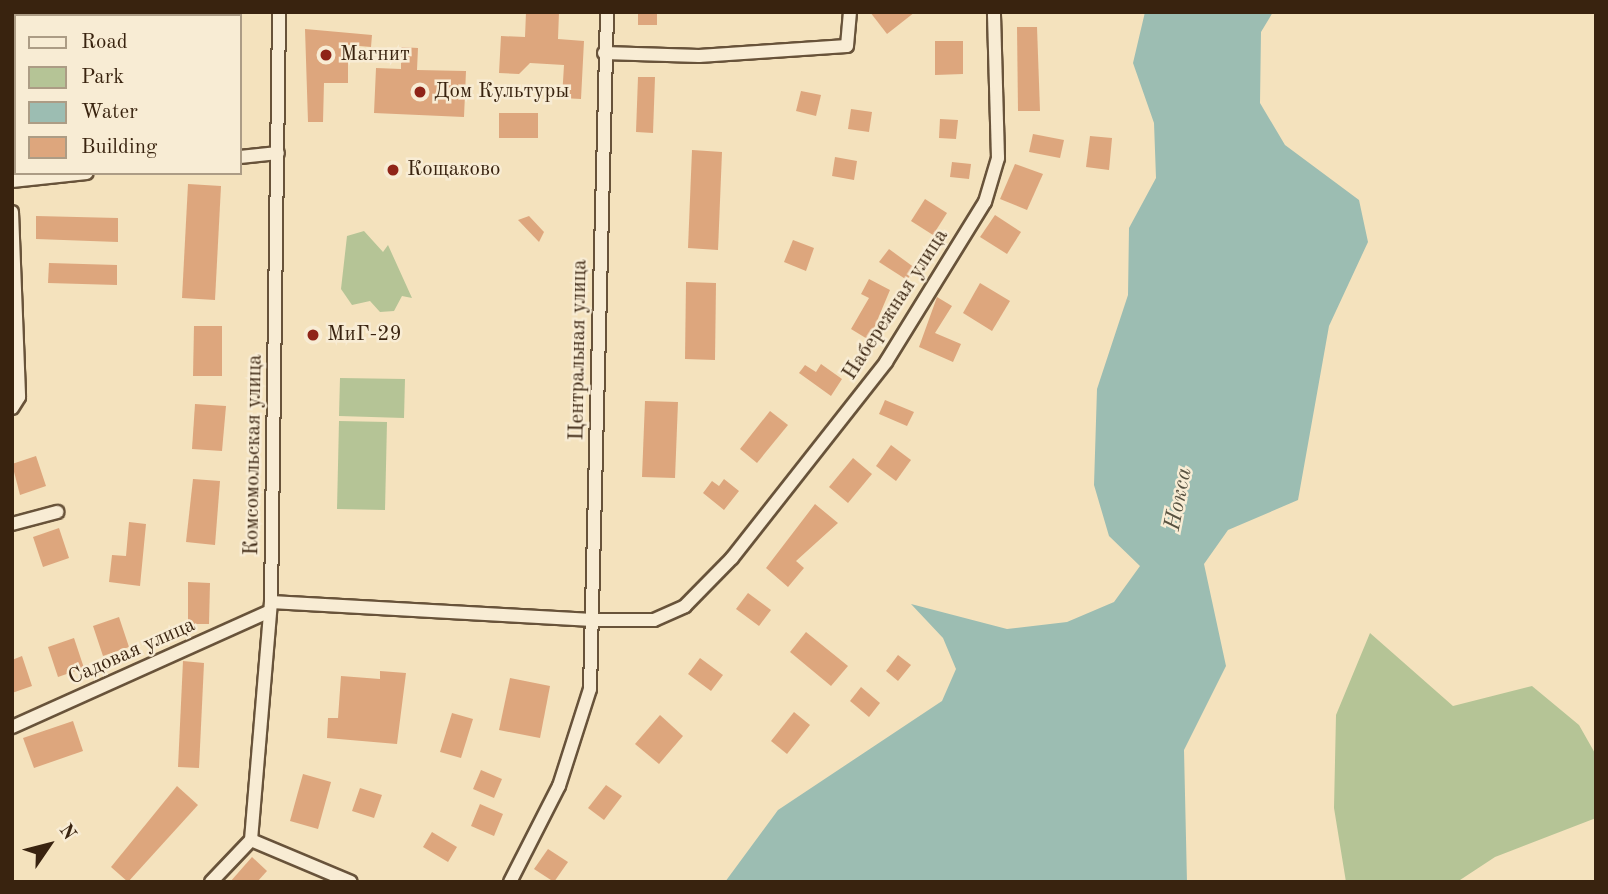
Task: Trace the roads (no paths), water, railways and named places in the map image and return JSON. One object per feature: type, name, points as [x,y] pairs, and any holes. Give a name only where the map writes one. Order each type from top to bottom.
[{"type":"street","name":"Комсомольская улица","points":[[251,840],[269,607],[279,12]]},
{"type":"street","name":"Центральная улица","points":[[510,882],[559,786],[590,689],[607,12]]},
{"type":"street","points":[[604,53],[699,56],[847,46],[850,12]]},
{"type":"street","name":"Набережная улица","points":[[592,620],[654,620],[685,606],[732,558],[886,362],[985,202],[998,158],[994,12]]},
{"type":"street","points":[[242,157],[278,153]]},
{"type":"street","points":[[12,181],[69,175]]},
{"type":"street","points":[[12,212],[19,397],[12,408]]},
{"type":"street","points":[[13,520],[57,512]]},
{"type":"street","points":[[269,607],[592,620]]},
{"type":"street","name":"Садовая улица","points":[[12,727],[269,607]]},
{"type":"street","points":[[211,882],[251,840],[351,882]]},
{"type":"water","name":"Нокса","points":[[1145,12],[1273,12],[1261,32],[1260,103],[1285,145],[1359,200],[1368,242],[1329,326],[1298,500],[1228,530],[1204,564],[1226,666],[1184,750],[1187,882],[725,882],[778,810],[942,701],[956,669],[943,638],[911,604],[1007,629],[1067,622],[1114,602],[1140,566],[1109,536],[1094,485],[1097,389],[1128,295],[1129,228],[1156,178],[1154,123],[1133,63]]},
{"type":"place","name":"Магнит","points":[[326,55]]},
{"type":"place","name":"Дом Культуры","points":[[420,92]]},
{"type":"place","name":"Кощаково","points":[[393,170]]},
{"type":"place","name":"МиГ-29","points":[[313,335]]}]
